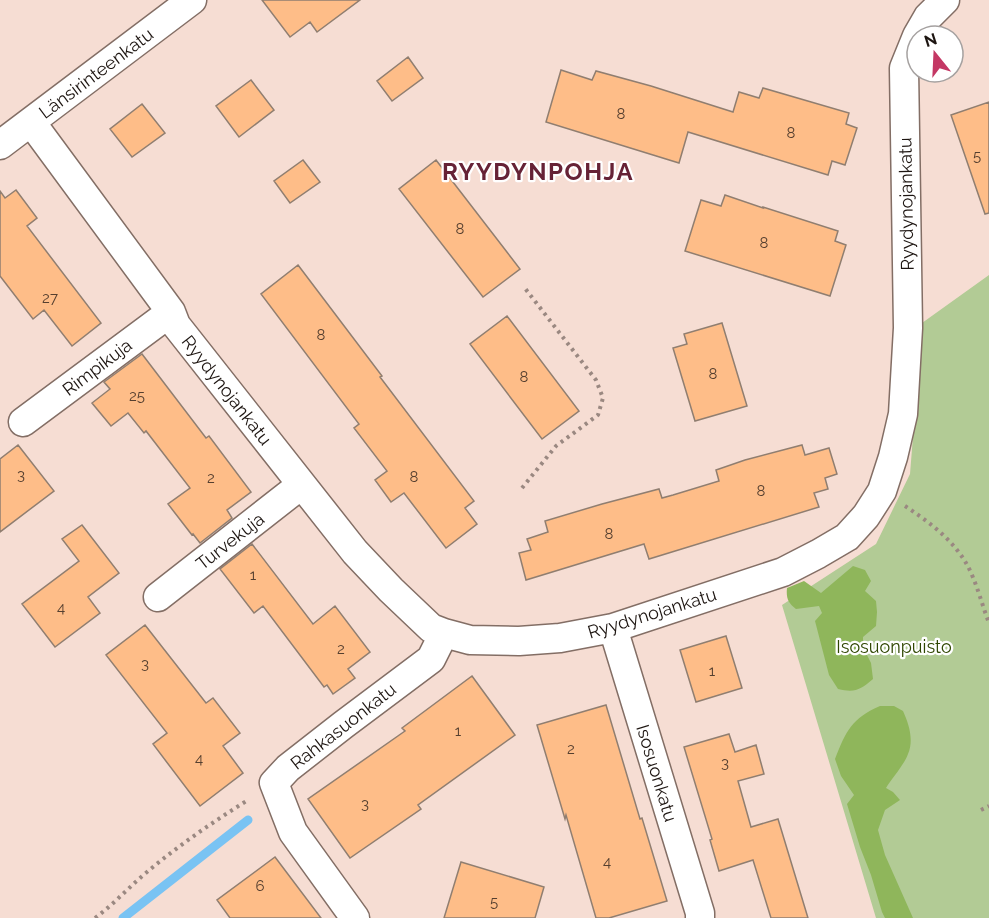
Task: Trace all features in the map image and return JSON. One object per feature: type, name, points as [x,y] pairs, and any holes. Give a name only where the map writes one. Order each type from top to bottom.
[{"type":"street","name":"Länsirinteenkatu","points":[[0,145],[192,0]]},
{"type":"street","name":"Ryydynojankatu","points":[[924,24],[945,0]]},
{"type":"street","name":"Ryydynojankatu","points":[[31,122],[171,312],[176,325],[355,552],[431,628],[470,640],[519,641],[560,638],[613,628],[783,572],[847,537],[866,516],[882,491],[903,414],[908,328],[905,66]]},
{"type":"street","name":"Rimpikuja","points":[[23,422],[171,312]]},
{"type":"street","name":"Turvekuja","points":[[158,597],[301,485]]},
{"type":"street","name":"Isosuonkatu","points":[[613,628],[700,918]]},
{"type":"street","name":"Rahkasuonkatu","points":[[355,918],[293,832],[274,783],[288,768],[431,659],[444,633]]},
{"type":"path","points":[[522,488],[556,446],[598,415],[603,398],[596,380],[524,287]]},
{"type":"path","points":[[882,491],[920,515],[947,538],[966,562],[989,623]]},
{"type":"path","points":[[95,918],[192,836],[274,783]]},
{"type":"path","points":[[981,810],[989,806]]},
{"type":"green space","name":"Isosuonpuisto","points":[[989,275],[989,918],[876,918],[782,605],[876,544],[910,474],[922,323]]},
{"type":"green space","points":[[853,566],[865,570],[871,581],[865,591],[876,601],[877,612],[876,626],[863,637],[863,647],[871,663],[873,679],[861,688],[849,691],[838,689],[829,675],[815,621],[822,613],[819,606],[796,609],[788,600],[787,588],[804,581],[821,593]]},
{"type":"green space","points":[[880,706],[894,706],[903,711],[910,732],[911,743],[908,754],[886,788],[900,800],[885,810],[878,830],[885,855],[913,918],[885,918],[882,912],[847,804],[854,795],[841,776],[835,759],[851,726],[863,715]]},
{"type":"building","points":[[262,0],[360,0],[317,32],[310,22],[290,37]]},
{"type":"building","points":[[408,57],[423,78],[392,101],[377,81]]},
{"type":"building","points":[[561,70],[592,80],[596,71],[733,112],[739,92],[759,98],[763,88],[849,113],[846,124],[857,128],[845,165],[832,161],[828,175],[688,132],[679,163],[546,122]]},
{"type":"building","points":[[251,80],[274,110],[239,137],[216,106]]},
{"type":"building","points":[[989,102],[989,213],[985,214],[951,115]]},
{"type":"building","points":[[142,104],[165,133],[132,157],[110,129]]},
{"type":"building","points":[[303,160],[320,182],[290,203],[274,181]]},
{"type":"building","points":[[436,160],[520,269],[483,297],[399,189]]},
{"type":"building","points":[[16,190],[37,218],[27,226],[101,323],[72,346],[44,310],[33,319],[0,276],[0,191],[5,198]]},
{"type":"building","points":[[725,195],[838,231],[835,241],[846,245],[830,296],[685,251],[701,200],[721,206]]},
{"type":"building","points":[[298,265],[474,501],[465,508],[477,524],[446,548],[404,493],[391,502],[375,480],[387,471],[354,428],[359,424],[261,294]]},
{"type":"building","points":[[507,316],[579,411],[542,439],[470,344]]},
{"type":"building","points":[[722,323],[747,406],[695,421],[673,348],[687,344],[684,334]]},
{"type":"building","points":[[142,354],[206,438],[209,436],[251,492],[227,510],[232,518],[200,543],[168,504],[190,488],[146,431],[144,433],[128,413],[111,426],[92,403],[110,389],[104,382]]},
{"type":"building","points":[[18,445],[54,491],[0,532],[0,459]]},
{"type":"building","points":[[802,445],[805,455],[829,448],[837,474],[825,478],[828,489],[814,493],[819,507],[649,559],[644,544],[526,580],[519,553],[531,550],[527,539],[548,532],[545,521],[659,489],[662,498],[673,495],[719,481],[716,470]]},
{"type":"building","points":[[82,525],[119,573],[88,597],[100,613],[55,647],[22,604],[79,561],[62,539]]},
{"type":"building","points":[[252,544],[313,624],[335,606],[370,652],[348,669],[355,678],[333,694],[327,685],[324,687],[263,606],[254,613],[220,569]]},
{"type":"building","points":[[145,625],[206,703],[213,698],[240,733],[223,746],[243,773],[200,806],[153,744],[167,733],[106,655]]},
{"type":"building","points":[[726,636],[742,688],[696,702],[680,650]]},
{"type":"building","points":[[472,676],[515,735],[418,805],[421,809],[350,858],[308,799],[405,731],[402,728]]},
{"type":"building","points":[[606,705],[667,901],[609,918],[596,918],[537,725]]},
{"type":"building","points":[[729,734],[735,752],[756,745],[764,774],[738,781],[751,827],[778,819],[808,918],[771,918],[753,860],[719,871],[710,840],[712,839],[684,747]]},
{"type":"building","points":[[275,857],[321,918],[230,918],[217,900]]},
{"type":"building","points":[[461,862],[544,887],[535,918],[444,918]]},
{"type":"waterway","points":[[123,918],[248,820]]},
{"type":"district","name":"RYYDYNPOHJA","points":[[538,171]]}]
